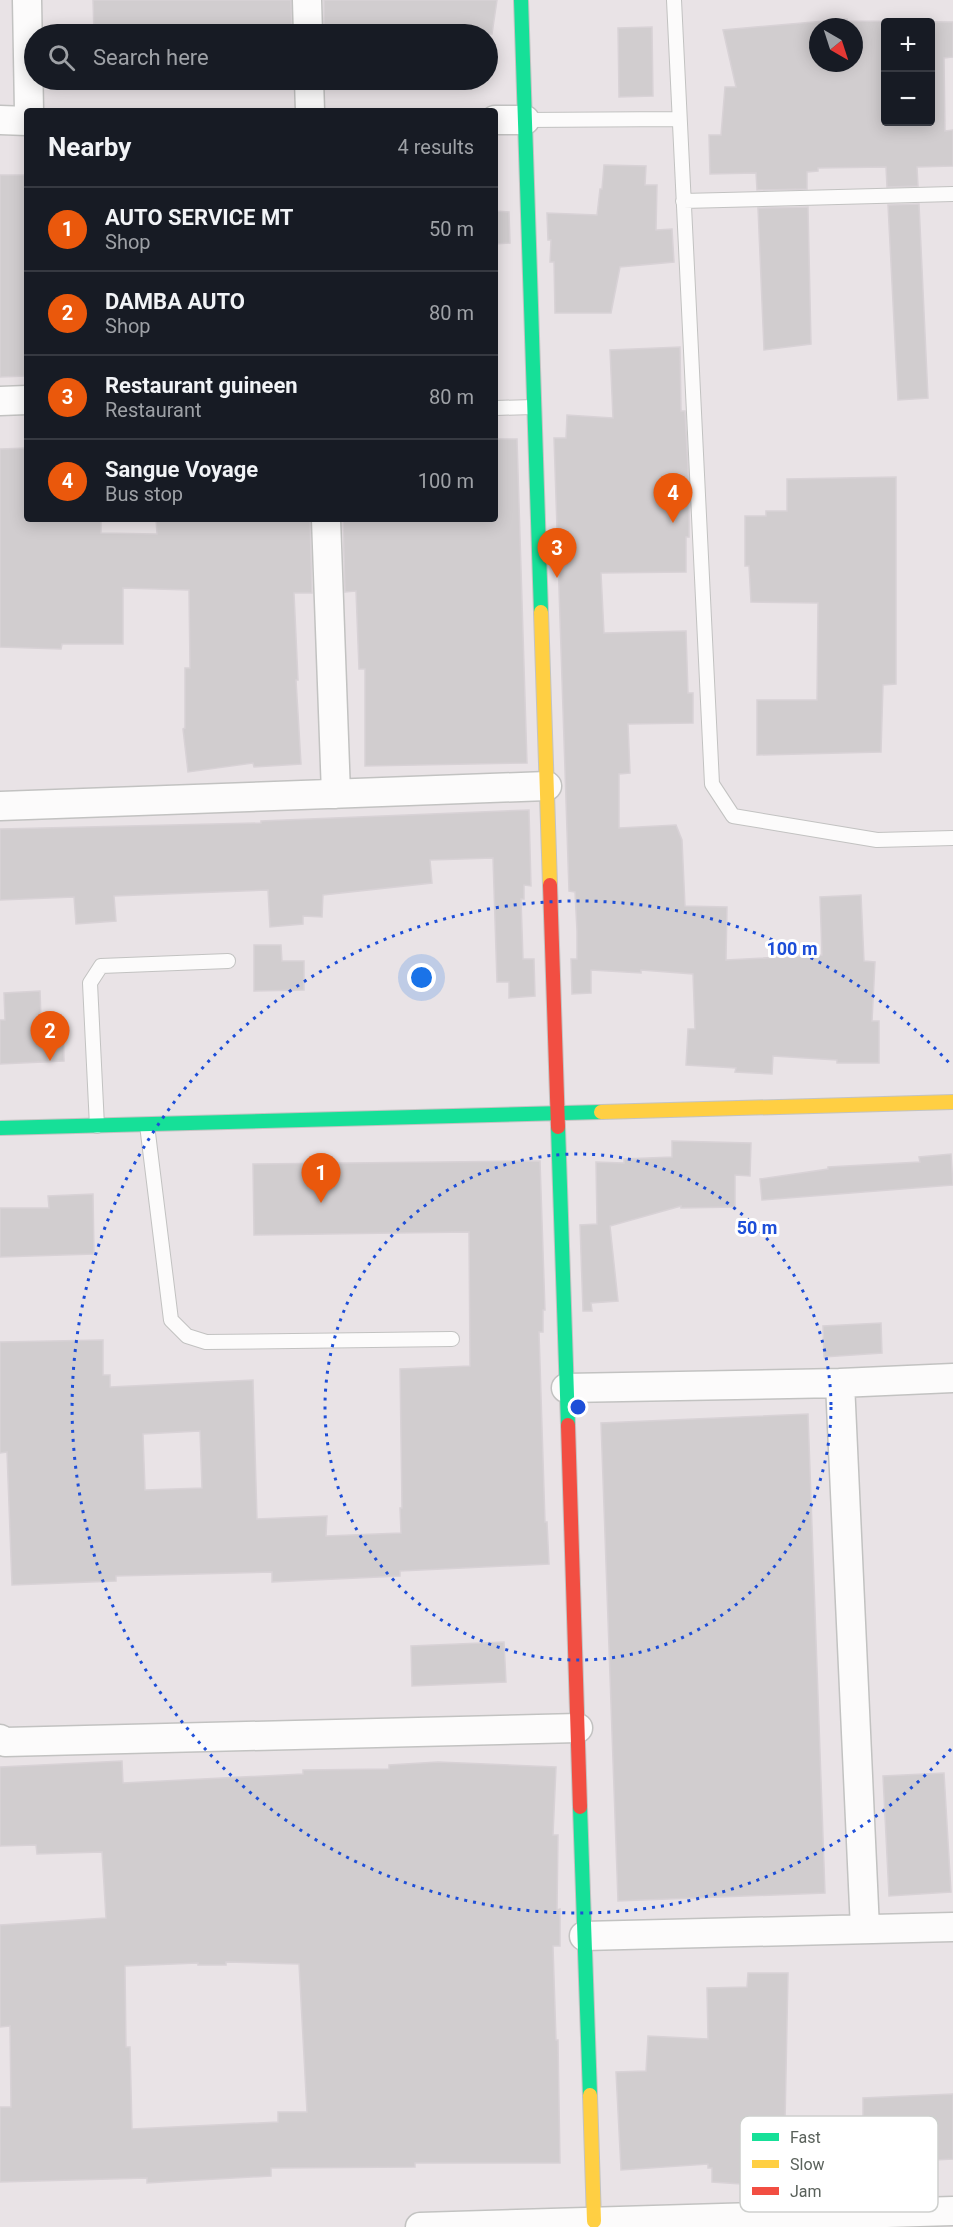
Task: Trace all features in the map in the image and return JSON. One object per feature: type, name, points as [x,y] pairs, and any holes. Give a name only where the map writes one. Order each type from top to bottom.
[{"type":"street","points":[[27,0],[27,24]]},
{"type":"street","points":[[307,0],[308,24]]},
{"type":"street","points":[[521,0],[594,2221]]},
{"type":"street","points":[[29,90],[29,108]]},
{"type":"street","points":[[309,90],[310,108]]},
{"type":"street","points":[[0,120],[24,121]]},
{"type":"street","points":[[498,120],[525,120]]},
{"type":"street","points":[[0,401],[24,400]]},
{"type":"street","points":[[326,522],[336,794]]},
{"type":"street","points":[[0,806],[547,786]]},
{"type":"street","points":[[0,1128],[953,1102]]},
{"type":"street","points":[[566,1388],[840,1383],[953,1378]]},
{"type":"street","points":[[840,1383],[865,1929]]},
{"type":"street","points":[[0,1739],[4,1742],[578,1728]]},
{"type":"street","points":[[584,1936],[953,1927]]},
{"type":"street","points":[[938,2211],[953,2211]]},
{"type":"street","points":[[420,2227],[917,2212]]},
{"type":"lane","points":[[674,0],[712,784],[733,816],[877,840],[953,838]]},
{"type":"lane","points":[[525,120],[679,119]]},
{"type":"lane","points":[[683,201],[953,194]]},
{"type":"lane","points":[[498,408],[534,407]]},
{"type":"lane","points":[[97,1126],[90,983],[101,966],[228,961]]},
{"type":"lane","points":[[147,1125],[171,1320],[187,1336],[206,1342],[452,1339]]},
{"type":"building","points":[[93,0],[291,0],[292,24],[94,24]]},
{"type":"building","points":[[324,0],[497,0],[493,24],[324,24]]},
{"type":"building","points":[[863,21],[881,21],[881,126],[935,126],[935,22],[953,22],[953,57],[944,58],[945,131],[953,130],[953,166],[917,167],[918,186],[887,187],[886,167],[818,168],[818,171],[807,172],[807,189],[757,190],[756,173],[710,174],[709,135],[721,135],[725,87],[736,87],[723,30],[809,22],[809,72],[863,72]]},
{"type":"building","points":[[652,27],[653,96],[619,97],[618,28]]},
{"type":"building","points":[[604,165],[646,166],[645,185],[657,185],[656,230],[672,229],[674,262],[620,267],[611,313],[555,313],[554,262],[550,262],[551,240],[548,240],[547,213],[597,215]]},
{"type":"building","points":[[0,175],[24,175],[24,376],[0,377]]},
{"type":"building","points":[[919,204],[928,398],[898,400],[888,205]]},
{"type":"building","points":[[808,207],[811,344],[764,350],[758,208]]},
{"type":"building","points":[[498,211],[509,212],[510,243],[498,244]]},
{"type":"building","points":[[680,347],[681,411],[685,411],[689,487],[686,572],[601,573],[604,633],[686,631],[688,693],[693,693],[693,723],[628,724],[630,773],[619,774],[619,828],[676,825],[682,840],[685,906],[727,907],[726,960],[822,955],[820,897],[861,895],[864,961],[875,962],[872,1021],[879,1021],[879,1063],[837,1063],[837,1060],[773,1056],[772,1074],[735,1072],[736,1068],[686,1065],[688,1029],[695,1029],[693,974],[641,970],[641,973],[591,970],[591,993],[572,994],[571,959],[577,959],[577,931],[575,892],[569,891],[554,438],[566,438],[567,415],[613,418],[610,350]]},
{"type":"building","points":[[498,439],[517,439],[527,763],[365,766],[365,669],[359,669],[356,591],[345,592],[343,522],[498,522]]},
{"type":"building","points":[[24,448],[24,522],[101,522],[101,533],[157,534],[156,522],[310,522],[312,593],[294,593],[301,764],[254,767],[253,763],[188,772],[183,729],[185,728],[185,668],[190,668],[189,590],[123,588],[123,644],[62,644],[61,649],[0,647],[0,449]]},
{"type":"building","points":[[896,477],[896,684],[883,685],[881,752],[757,755],[757,700],[817,700],[818,603],[751,602],[749,566],[745,566],[745,516],[766,516],[766,511],[787,511],[787,479]]},
{"type":"building","points":[[529,810],[531,886],[524,885],[524,899],[521,899],[523,959],[534,959],[535,996],[509,998],[509,982],[497,982],[493,858],[430,860],[432,883],[323,895],[322,917],[303,916],[303,924],[270,927],[268,890],[114,896],[116,921],[76,924],[74,897],[0,900],[0,829],[261,823],[261,821]]},
{"type":"building","points":[[254,945],[281,945],[282,961],[304,961],[304,990],[254,991]]},
{"type":"building","points":[[40,991],[41,1018],[63,1017],[64,1061],[0,1064],[0,1020],[5,1020],[4,993]]},
{"type":"building","points":[[672,1141],[751,1143],[750,1176],[735,1175],[735,1207],[681,1208],[681,1206],[610,1226],[618,1301],[591,1303],[592,1311],[583,1311],[580,1225],[597,1224],[596,1162],[624,1163],[624,1159],[672,1157]]},
{"type":"building","points":[[951,1154],[953,1185],[762,1200],[760,1179],[828,1169],[828,1167],[920,1162],[919,1157]]},
{"type":"building","points":[[540,1161],[545,1310],[543,1310],[543,1332],[539,1332],[545,1522],[547,1522],[549,1564],[400,1571],[400,1576],[272,1582],[272,1572],[116,1576],[116,1581],[12,1585],[7,1452],[0,1453],[0,1342],[103,1340],[103,1375],[110,1375],[110,1387],[253,1380],[257,1519],[327,1516],[326,1536],[401,1533],[400,1369],[470,1366],[469,1232],[254,1235],[253,1164]],"holes":[[[200,1431],[202,1488],[145,1490],[143,1434]]]},
{"type":"building","points":[[93,1194],[94,1254],[0,1257],[0,1208],[49,1208],[48,1196]]},
{"type":"building","points":[[881,1323],[882,1353],[824,1357],[823,1326]]},
{"type":"building","points":[[808,1414],[825,1893],[618,1901],[601,1423]]},
{"type":"building","points":[[504,1642],[506,1682],[412,1686],[411,1646]]},
{"type":"building","points":[[122,1761],[123,1783],[303,1774],[303,1770],[389,1769],[389,1765],[438,1762],[556,1767],[553,1835],[558,1835],[557,1910],[560,1909],[560,1946],[553,1946],[556,2040],[558,2040],[560,2163],[415,2163],[415,2167],[271,2168],[271,2176],[147,2183],[147,2178],[0,2182],[0,2107],[11,2107],[10,2026],[0,2027],[0,1925],[106,1918],[102,1852],[37,1854],[36,1845],[0,1846],[0,1767]],"holes":[[[226,1962],[299,1964],[307,2112],[278,2112],[278,2122],[132,2129],[130,2047],[126,2047],[125,1966],[198,1963],[198,1965],[226,1965]]]},
{"type":"building","points":[[944,1773],[951,1892],[889,1896],[883,1776]]},
{"type":"building","points":[[748,1973],[788,1973],[785,2116],[740,2116],[740,2184],[712,2182],[712,2168],[708,2168],[708,2164],[621,2170],[616,2072],[646,2071],[648,2036],[708,2039],[707,1988],[747,1987]]},
{"type":"building","points":[[953,2094],[953,2159],[938,2160],[938,2116],[863,2116],[863,2098]]},
{"type":"traffic: fast","points":[[521,0],[541,612]]},
{"type":"traffic: fast","points":[[0,1128],[601,1112]]},
{"type":"traffic: fast","points":[[558,1127],[568,1425]]},
{"type":"traffic: fast","points":[[580,1807],[590,2095]]},
{"type":"traffic: slow","points":[[541,612],[550,885]]},
{"type":"traffic: slow","points":[[601,1112],[953,1102]]},
{"type":"traffic: slow","points":[[590,2095],[594,2221]]},
{"type":"traffic: jam","points":[[550,885],[558,1127]]},
{"type":"traffic: jam","points":[[568,1425],[580,1807]]},
{"type":"place","name":"Sangue Voyage","points":[[673,523]]},
{"type":"place","name":"Restaurant guineen","points":[[557,578]]},
{"type":"place","name":"DAMBA AUTO","points":[[50,1061]]},
{"type":"place","name":"AUTO SERVICE MT","points":[[321,1203]]}]
